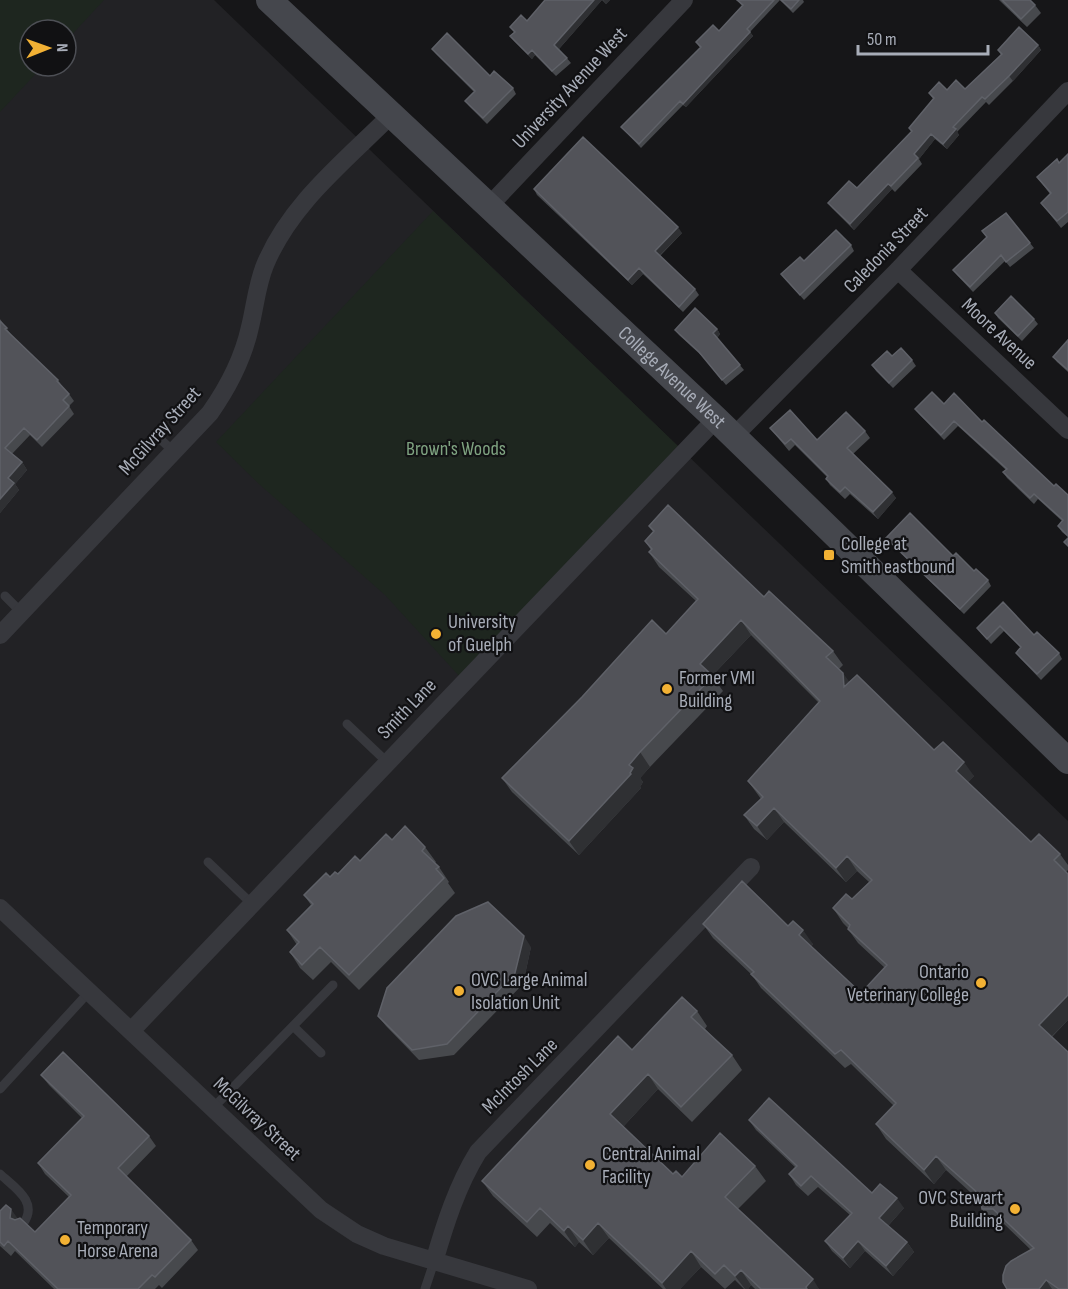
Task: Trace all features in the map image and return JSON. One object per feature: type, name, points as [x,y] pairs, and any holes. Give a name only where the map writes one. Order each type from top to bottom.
[{"type":"main road","name":"College Avenue West","points":[[269,0],[724,428],[1068,761]]},
{"type":"street","name":"University Avenue West","points":[[489,206],[684,0]]},
{"type":"street","name":"Caledonia Street","points":[[724,428],[898,270],[1068,91]]},
{"type":"street","name":"McGilvray Street","points":[[0,636],[210,413],[235,373],[246,342],[263,270],[286,226],[307,199],[390,116]]},
{"type":"street","name":"Moore Avenue","points":[[898,270],[1068,430]]},
{"type":"street","name":"Smith Lane","points":[[131,1031],[387,762],[724,428]]},
{"type":"street","name":"McIntosh Lane","points":[[434,1262],[456,1195],[478,1152],[659,966],[751,867]]},
{"type":"street","name":"McGilvray Street","points":[[0,908],[321,1210],[370,1240],[434,1262],[528,1289]]},
{"type":"lane","points":[[156,435],[174,452]]},
{"type":"lane","points":[[5,596],[22,612]]},
{"type":"lane","points":[[347,724],[387,762]]},
{"type":"lane","points":[[208,862],[252,904]]},
{"type":"lane","points":[[213,1108],[333,985]]},
{"type":"lane","points":[[0,1089],[88,992]]},
{"type":"lane","points":[[293,1026],[321,1053]]},
{"type":"lane","points":[[0,1174],[27,1201],[29,1214],[23,1224]]},
{"type":"lane","points":[[425,1289],[434,1262]]},
{"type":"shaded area","name":"University of Guelph","points":[[0,0],[214,0],[1068,821],[1068,1289],[0,1289]]},
{"type":"green space","points":[[0,0],[104,0],[78,28],[78,18],[18,18],[18,78],[32,78],[0,112]]},
{"type":"green space","name":"Brown's Woods","points":[[433,211],[678,446],[460,677],[385,595],[259,484],[216,442]]},
{"type":"building","points":[[545,0],[594,0],[554,45],[567,58],[552,71],[532,50],[528,54],[510,36],[515,32],[510,27],[521,15],[527,21]]},
{"type":"building","points":[[737,0],[774,0],[747,29],[750,32],[683,104],[680,101],[639,144],[621,127],[701,47],[696,42],[713,25],[719,31],[743,5]]},
{"type":"building","points":[[781,0],[799,0],[791,9]]},
{"type":"building","points":[[1002,0],[1030,0],[1035,5],[1021,19]]},
{"type":"building","points":[[1019,27],[1038,45],[1009,76],[985,99],[982,97],[953,127],[956,129],[943,144],[931,134],[914,154],[918,158],[891,186],[888,184],[850,224],[828,203],[849,181],[857,188],[912,131],[909,128],[934,98],[929,93],[939,82],[947,90],[956,80],[965,89],[1002,54],[998,50]]},
{"type":"building","points":[[447,33],[490,76],[494,71],[513,88],[483,118],[465,101],[475,91],[432,49]]},
{"type":"building","points":[[583,137],[678,227],[655,251],[695,289],[679,307],[639,268],[628,280],[534,189]]},
{"type":"building","points":[[1068,154],[1068,212],[1057,221],[1041,203],[1051,193],[1037,177],[1057,159],[1059,163]]},
{"type":"building","points":[[1006,213],[1030,243],[1006,262],[1001,255],[970,287],[953,270],[987,237],[982,231]]},
{"type":"building","points":[[836,230],[851,245],[800,295],[781,274],[800,257],[804,261]]},
{"type":"building","points":[[1011,296],[1034,319],[1018,336],[995,313]]},
{"type":"building","points":[[695,308],[717,329],[713,333],[740,365],[722,380],[699,352],[675,330]]},
{"type":"building","points":[[0,321],[7,328],[5,329],[58,380],[69,394],[63,400],[69,406],[37,440],[24,428],[5,448],[22,462],[8,478],[14,483],[0,499]]},
{"type":"building","points":[[1068,340],[1068,370],[1053,357]]},
{"type":"building","points":[[901,348],[912,360],[889,383],[872,365],[887,351],[892,356]]},
{"type":"building","points":[[932,392],[944,404],[954,393],[982,422],[984,420],[1054,486],[1056,484],[1068,495],[1068,536],[1058,526],[1063,520],[1034,494],[1030,498],[1003,472],[1007,469],[954,421],[941,435],[915,409]]},
{"type":"building","points":[[790,410],[817,440],[846,412],[865,431],[847,448],[892,492],[873,512],[845,487],[840,492],[826,479],[828,476],[791,439],[785,444],[770,428]]},
{"type":"building","name":"Ontario Veterinary College","points":[[668,505],[764,597],[769,591],[833,651],[826,657],[843,673],[844,687],[857,675],[934,750],[943,742],[964,762],[956,771],[1031,842],[1039,834],[1060,854],[1054,860],[1068,874],[1068,995],[1039,1025],[1068,1052],[1068,1289],[1059,1289],[1046,1280],[1039,1289],[1007,1289],[1003,1282],[1006,1266],[1034,1248],[993,1209],[982,1209],[980,1195],[936,1156],[924,1170],[876,1124],[896,1103],[841,1050],[835,1054],[751,974],[754,972],[703,924],[742,881],[788,926],[793,921],[803,930],[799,935],[861,993],[887,965],[848,929],[850,925],[833,908],[846,894],[852,899],[872,880],[847,856],[836,868],[774,808],[757,826],[744,815],[763,797],[748,781],[820,701],[741,620],[700,664],[713,676],[640,752],[629,765],[633,768],[631,774],[569,841],[502,778],[582,697],[652,620],[666,634],[698,599],[649,552],[652,549],[645,541],[654,531],[649,526]]},
{"type":"building","points":[[910,513],[953,556],[956,553],[974,571],[976,569],[988,580],[960,609],[886,538]]},
{"type":"building","points":[[1003,602],[1034,635],[1037,632],[1059,653],[1037,674],[1016,653],[1021,647],[1000,626],[987,639],[977,628]]},
{"type":"building","points":[[405,826],[425,847],[422,851],[439,867],[436,869],[444,878],[349,975],[320,947],[302,965],[290,952],[299,942],[287,930],[313,904],[304,895],[326,873],[330,877],[335,872],[338,874],[355,856],[360,861],[386,834],[392,840]]},
{"type":"building","name":"OVC Large Animal Isolation Unit","points":[[488,902],[524,936],[515,973],[447,1044],[412,1050],[378,1016],[387,988],[456,916]]},
{"type":"building","points":[[682,997],[697,1011],[691,1017],[732,1055],[681,1107],[648,1074],[610,1114],[673,1174],[676,1171],[682,1177],[720,1133],[755,1166],[725,1197],[813,1279],[806,1287],[807,1289],[761,1289],[741,1270],[735,1276],[724,1265],[715,1274],[691,1251],[662,1283],[598,1223],[583,1240],[568,1226],[564,1231],[540,1208],[527,1222],[482,1181],[618,1036],[632,1050]]},
{"type":"building","points":[[63,1052],[149,1136],[118,1168],[191,1240],[155,1277],[152,1275],[138,1289],[58,1289],[8,1241],[4,1246],[0,1242],[0,1211],[6,1205],[11,1209],[10,1218],[15,1220],[20,1218],[35,1232],[71,1195],[38,1163],[84,1116],[41,1075]]},
{"type":"building","points":[[769,1098],[872,1193],[880,1184],[897,1198],[879,1218],[907,1242],[886,1266],[858,1241],[843,1258],[825,1241],[852,1213],[811,1176],[801,1186],[789,1174],[797,1166],[749,1120]]},
{"type":"place","name":"College at Smith eastbound","points":[[829,555]]},
{"type":"place","name":"University of Guelph","points":[[436,634]]},
{"type":"place","name":"Former VMI Building","points":[[667,689]]},
{"type":"place","name":"Ontario Veterinary College","points":[[981,983]]},
{"type":"place","name":"OVC Large Animal Isolation Unit","points":[[459,991]]},
{"type":"place","name":"Central Animal Facility","points":[[590,1165]]},
{"type":"place","name":"OVC Stewart Building","points":[[1015,1209]]},
{"type":"place","name":"Temporary Horse Arena","points":[[65,1240]]}]
